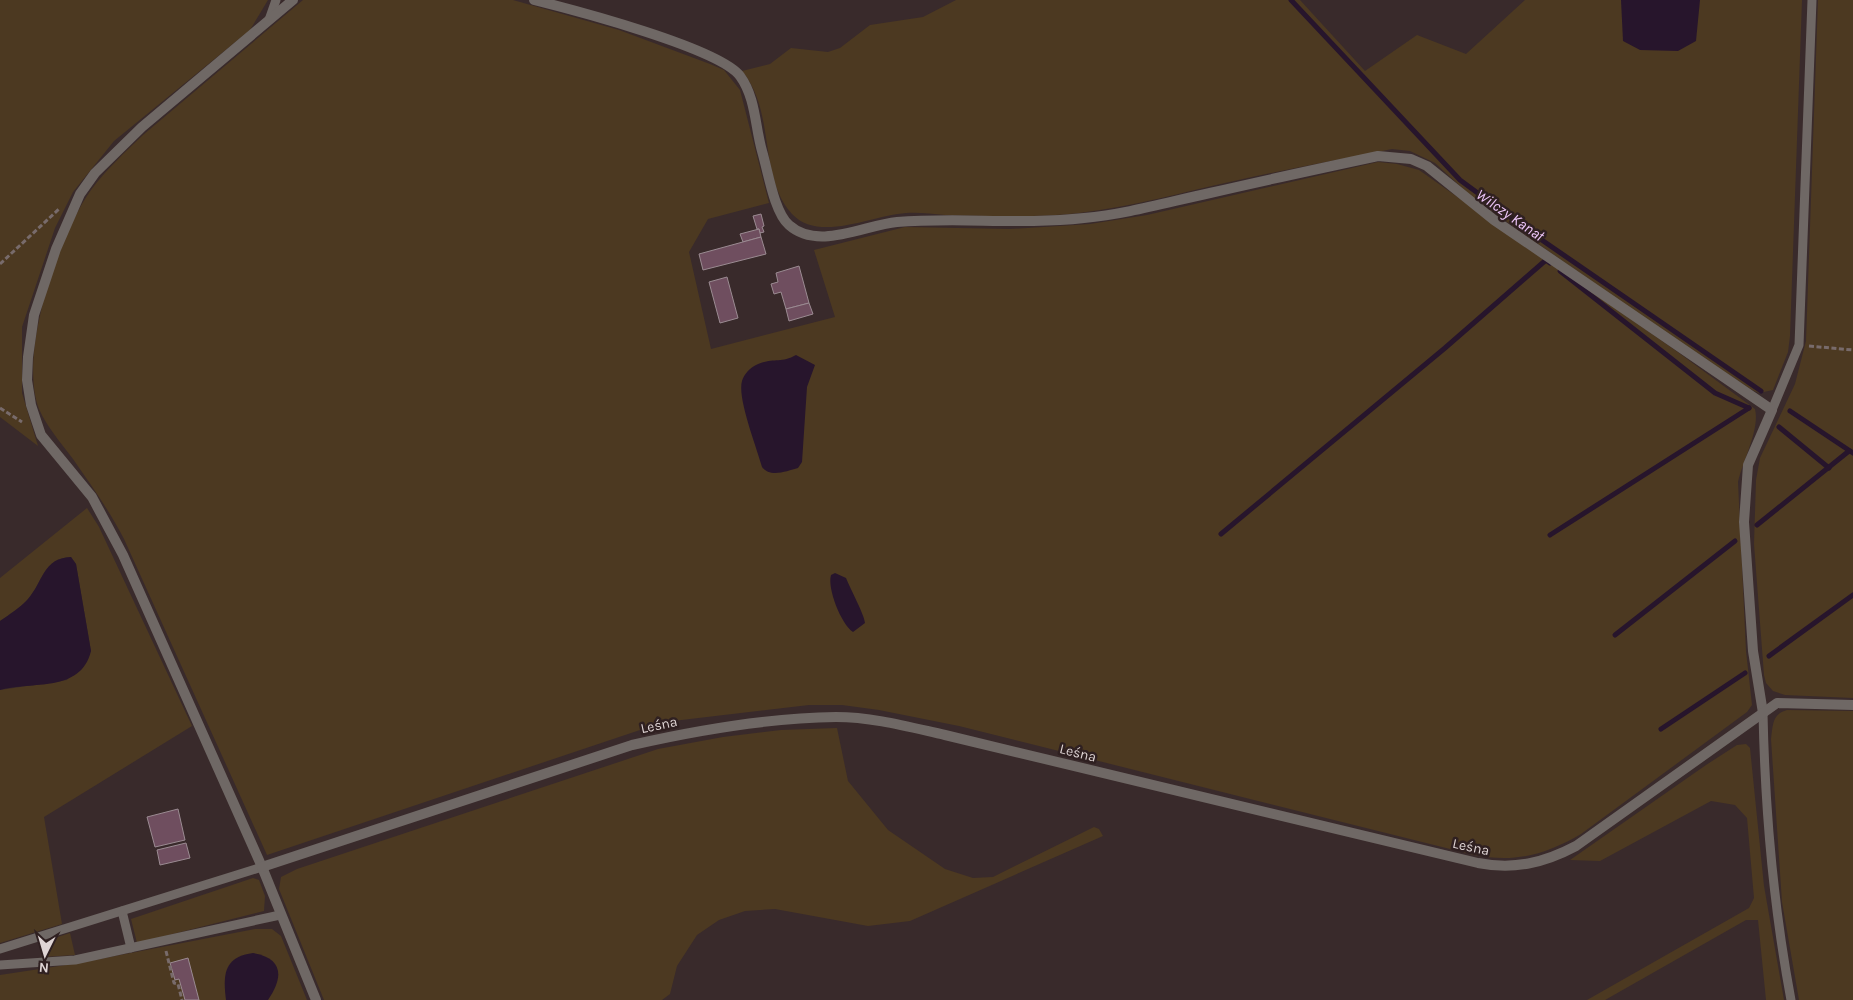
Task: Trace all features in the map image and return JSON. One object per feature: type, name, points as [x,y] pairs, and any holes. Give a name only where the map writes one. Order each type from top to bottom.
[{"type":"street","points":[[293,0],[142,127],[95,173],[80,194],[56,249],[34,315],[27,380],[31,405],[42,435],[92,497],[110,526],[169,654],[262,867],[316,1000]]},
{"type":"street","points":[[534,0],[627,26],[704,54],[731,67],[740,76],[750,96],[778,206],[787,224],[800,233],[822,237],[900,222],[1037,222],[1086,218],[1135,210],[1378,156],[1403,157],[1427,166],[1494,220],[1772,410],[1748,465],[1744,522],[1753,650],[1763,713]]},
{"type":"street","name":"Leśna","points":[[262,867],[632,745],[679,734],[756,724],[836,717],[887,722],[945,735],[1478,863],[1500,867],[1522,866],[1553,858],[1576,846],[1777,703],[1853,705]]},
{"type":"lane","points":[[269,20],[276,0]]},
{"type":"lane","points":[[1772,410],[1799,345],[1812,0]]},
{"type":"lane","points":[[1763,713],[1764,786],[1771,873],[1791,1000]]},
{"type":"lane","points":[[0,949],[262,867]]},
{"type":"lane","points":[[122,911],[131,948]]},
{"type":"lane","points":[[0,965],[75,960],[164,942],[280,915]]},
{"type":"path","points":[[0,264],[54,214],[80,194]]},
{"type":"path","points":[[1799,345],[1853,350]]},
{"type":"path","points":[[164,942],[174,983],[178,984],[182,1000]]},
{"type":"shaded area","points":[[0,0],[268,0],[250,30],[114,141],[73,192],[55,228],[22,327],[22,393],[38,446],[0,417]]},
{"type":"shaded area","points":[[303,0],[513,0],[619,30],[724,70],[740,90],[769,203],[708,219],[689,252],[711,349],[835,317],[814,250],[905,227],[1010,229],[1090,224],[1147,215],[1378,162],[1397,164],[1419,170],[1679,353],[1755,409],[1756,417],[1753,435],[1738,482],[1746,651],[1752,705],[1747,712],[1581,834],[1542,852],[1516,857],[1503,858],[1474,855],[959,726],[879,710],[842,705],[809,705],[673,721],[640,730],[267,855],[124,539],[100,498],[42,416],[34,386],[34,358],[45,296],[55,265],[78,210],[91,190],[109,168],[143,135]]},
{"type":"shaded area","points":[[956,0],[1300,0],[1365,71],[1417,35],[1466,54],[1525,0],[1802,0],[1790,336],[1788,352],[1773,390],[1759,393],[1752,390],[1661,330],[1473,198],[1435,163],[1410,151],[1392,149],[1137,203],[1079,213],[1012,216],[911,213],[831,227],[803,222],[792,214],[781,199],[770,163],[759,105],[753,87],[742,71],[770,64],[791,48],[828,52],[840,48],[870,25],[923,17]]},
{"type":"shaded area","points":[[1621,0],[1700,0],[1696,41],[1678,51],[1640,50],[1623,41]]},
{"type":"shaded area","points":[[1818,0],[1853,0],[1853,698],[1785,695],[1773,691],[1766,683],[1754,544],[1756,480],[1760,458],[1795,384],[1806,341]]},
{"type":"shaded area","points":[[796,355],[815,365],[807,387],[802,462],[798,468],[779,473],[769,472],[762,467],[748,423],[742,399],[742,381],[744,376],[756,365]]},
{"type":"shaded area","points":[[87,508],[99,527],[192,726],[44,817],[62,924],[0,943],[0,690],[67,680],[91,651],[76,564],[71,557],[62,558],[49,566],[28,599],[0,621],[0,578]]},
{"type":"shaded area","points":[[71,557],[76,564],[91,651],[86,664],[77,674],[54,683],[0,690],[0,621],[28,599],[49,566],[62,558]]},
{"type":"shaded area","points":[[835,573],[846,578],[864,619],[865,623],[853,632],[844,622],[833,597],[830,581],[831,575]]},
{"type":"shaded area","points":[[1787,710],[1853,711],[1853,1000],[1799,1000],[1782,902],[1771,739],[1776,717]]},
{"type":"shaded area","points":[[837,728],[848,781],[888,830],[945,869],[973,878],[993,877],[1094,827],[1099,829],[1103,836],[910,921],[868,926],[775,909],[745,911],[719,920],[697,935],[677,966],[670,994],[662,1000],[324,1000],[279,889],[281,877],[297,869],[658,749],[723,737],[781,730]]},
{"type":"shaded area","points":[[1746,744],[1750,748],[1764,886],[1784,1000],[1766,1000],[1758,920],[1746,920],[1605,1000],[1587,1000],[1749,908],[1754,898],[1747,818],[1735,805],[1711,801],[1600,861],[1570,860],[1706,765],[1737,745]]},
{"type":"shaded area","points":[[253,878],[259,880],[265,896],[264,911],[137,943],[131,919]]},
{"type":"shaded area","points":[[255,929],[272,929],[281,936],[307,1000],[0,1000],[0,975],[79,963]]},
{"type":"shaded area","points":[[70,933],[75,955],[42,957],[39,943]]},
{"type":"shaded area","points":[[253,953],[270,959],[275,964],[278,976],[273,992],[268,1000],[226,1000],[225,976],[230,963],[243,955]]},
{"type":"building","points":[[761,214],[764,232],[760,233],[753,216]]},
{"type":"building","points":[[759,229],[761,237],[743,242],[740,234]]},
{"type":"building","points":[[761,237],[766,254],[703,270],[699,254]]},
{"type":"building","points":[[799,266],[809,303],[786,309],[781,292],[774,294],[771,284],[778,282],[776,273]]},
{"type":"building","points":[[727,277],[738,318],[720,323],[709,282]]},
{"type":"building","points":[[809,303],[813,314],[789,321],[786,309]]},
{"type":"building","points":[[178,809],[185,840],[155,847],[147,817]]},
{"type":"building","points":[[186,843],[190,858],[160,865],[157,850]]},
{"type":"building","points":[[188,958],[199,1000],[185,1000],[179,979],[175,980],[170,963]]},
{"type":"waterway","name":"Wilczy Kanał","points":[[1291,0],[1460,180],[1536,236],[1761,391]]},
{"type":"waterway","points":[[1221,534],[1445,348],[1546,260],[1550,263]]},
{"type":"waterway","points":[[1560,271],[1715,393],[1749,408]]},
{"type":"waterway","points":[[1550,535],[1749,408]]},
{"type":"waterway","name":"Wilczy Kanał","points":[[1790,411],[1853,453]]},
{"type":"waterway","points":[[1779,427],[1829,468]]},
{"type":"waterway","points":[[1757,525],[1849,451]]},
{"type":"waterway","points":[[1615,635],[1735,541]]},
{"type":"waterway","points":[[1769,656],[1853,595]]},
{"type":"waterway","points":[[1661,729],[1745,673]]}]
